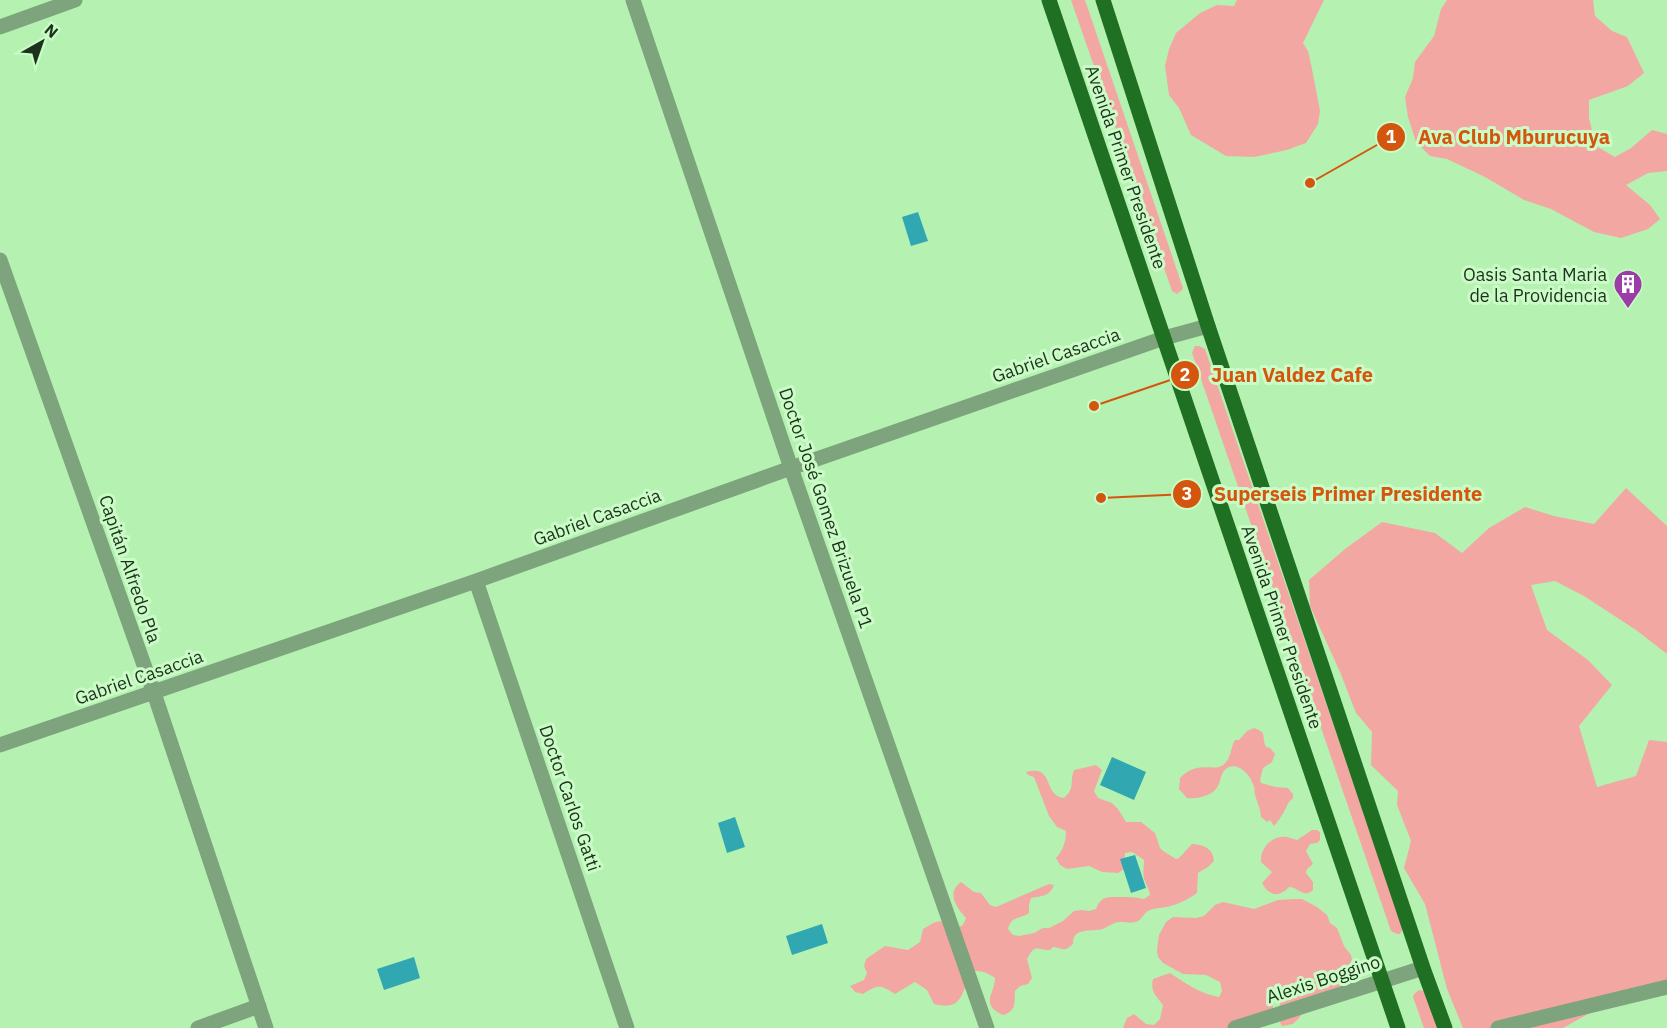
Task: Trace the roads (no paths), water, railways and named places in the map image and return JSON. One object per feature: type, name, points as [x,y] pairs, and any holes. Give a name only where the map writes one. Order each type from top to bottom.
[{"type":"main road","name":"Avenida Primer Presidente","points":[[1049,0],[1398,1028]]},
{"type":"main road","name":"Avenida Primer Presidente","points":[[1103,0],[1208,326],[1445,1028]]},
{"type":"street","points":[[0,27],[75,0]]},
{"type":"street","name":"Doctor José Gomez Brizuela P1","points":[[633,0],[791,468],[987,1028]]},
{"type":"street","name":"Capitán Alfredo Pla","points":[[0,260],[154,693],[266,1028]]},
{"type":"street","name":"Gabriel Casaccia","points":[[0,745],[476,581],[1164,338],[1208,326]]},
{"type":"street","name":"Doctor Carlos Gatti","points":[[476,581],[627,1028]]},
{"type":"street","name":"Alexis Boggino","points":[[1234,1028],[1423,968]]},
{"type":"street","points":[[1498,1028],[1667,987]]},
{"type":"street","points":[[198,1028],[259,1006]]},
{"type":"water","points":[[918,212],[928,241],[911,246],[902,217]]},
{"type":"water","points":[[1112,757],[1146,772],[1134,800],[1100,785]]},
{"type":"water","points":[[735,817],[745,847],[727,853],[718,823]]},
{"type":"water","points":[[1135,855],[1146,888],[1131,893],[1120,859]]},
{"type":"water","points":[[822,924],[828,943],[792,955],[786,936]]},
{"type":"water","points":[[414,957],[420,978],[384,990],[377,969]]},
{"type":"place","name":"Ava Club Mburucuya","points":[[1310,183]]},
{"type":"place","name":"Oasis Santa Maria de la Providencia","points":[[1628,310]]},
{"type":"place","name":"Juan Valdez Cafe","points":[[1094,406]]},
{"type":"place","name":"Superseis Primer Presidente","points":[[1101,498]]}]
